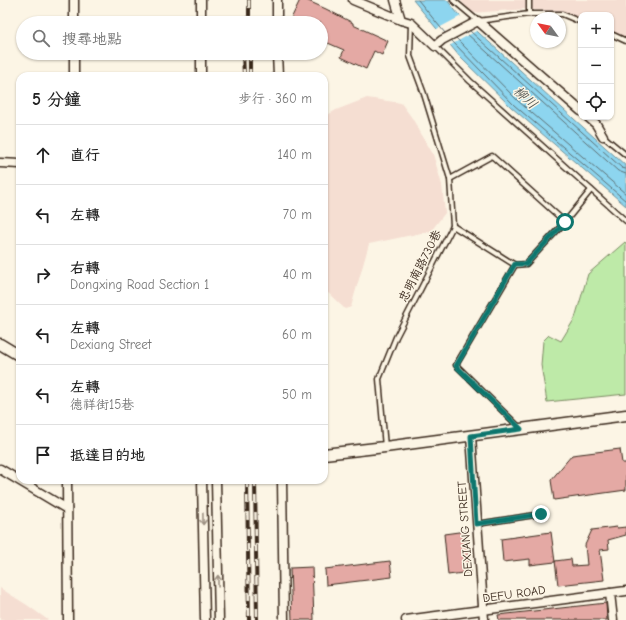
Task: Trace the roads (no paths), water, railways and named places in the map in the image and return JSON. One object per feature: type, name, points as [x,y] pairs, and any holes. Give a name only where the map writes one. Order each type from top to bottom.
[{"type":"street","points":[[74,0],[74,16]]},
{"type":"street","points":[[201,0],[201,16]]},
{"type":"street","points":[[277,0],[277,16]]},
{"type":"street","points":[[353,0],[411,23],[435,46],[442,40],[477,22],[578,108]]},
{"type":"street","points":[[395,0],[401,20]]},
{"type":"street","points":[[74,60],[74,72]]},
{"type":"street","points":[[201,60],[201,72]]},
{"type":"street","points":[[278,60],[278,72]]},
{"type":"street","points":[[591,120],[596,124],[603,136]]},
{"type":"street","points":[[0,163],[16,164]]},
{"type":"street","points":[[0,344],[16,354]]},
{"type":"street","points":[[328,454],[626,415]]},
{"type":"street","name":"DEXIANG STREET","points":[[471,436],[476,524],[484,620]]},
{"type":"street","points":[[0,469],[16,479]]},
{"type":"street","points":[[25,484],[67,509]]},
{"type":"street","points":[[67,484],[68,620]]},
{"type":"street","points":[[202,484],[206,620]]},
{"type":"street","points":[[216,484],[219,620]]},
{"type":"street","points":[[282,484],[284,620]]},
{"type":"street","name":"DEFU ROAD","points":[[406,620],[626,591]]},
{"type":"street","points":[[610,593],[613,620]]},
{"type":"lane","points":[[453,0],[477,22],[528,14],[562,14],[578,21]]},
{"type":"lane","points":[[528,14],[529,0]]},
{"type":"lane","name":"忠明南路730巷","points":[[385,447],[379,379],[396,338],[453,226],[450,179],[424,94],[410,56],[411,23]]},
{"type":"lane","points":[[614,35],[626,41]]},
{"type":"lane","points":[[435,46],[626,221]]},
{"type":"lane","points":[[603,136],[626,155]]},
{"type":"lane","points":[[450,179],[492,156],[565,222]]},
{"type":"lane","points":[[453,226],[515,264],[526,264],[565,222],[591,190]]},
{"type":"lane","points":[[515,264],[456,366],[521,429]]},
{"type":"lane","points":[[476,524],[541,514]]},
{"type":"water","name":"柳川","points":[[413,0],[447,0],[458,14],[626,166],[626,206],[511,107],[460,57]]},
{"type":"railway","points":[[249,0],[249,16]]},
{"type":"railway","points":[[243,60],[244,72]]},
{"type":"railway","points":[[250,60],[250,72]]},
{"type":"railway","points":[[247,484],[249,620]]},
{"type":"railway","points":[[255,484],[257,620]]}]
